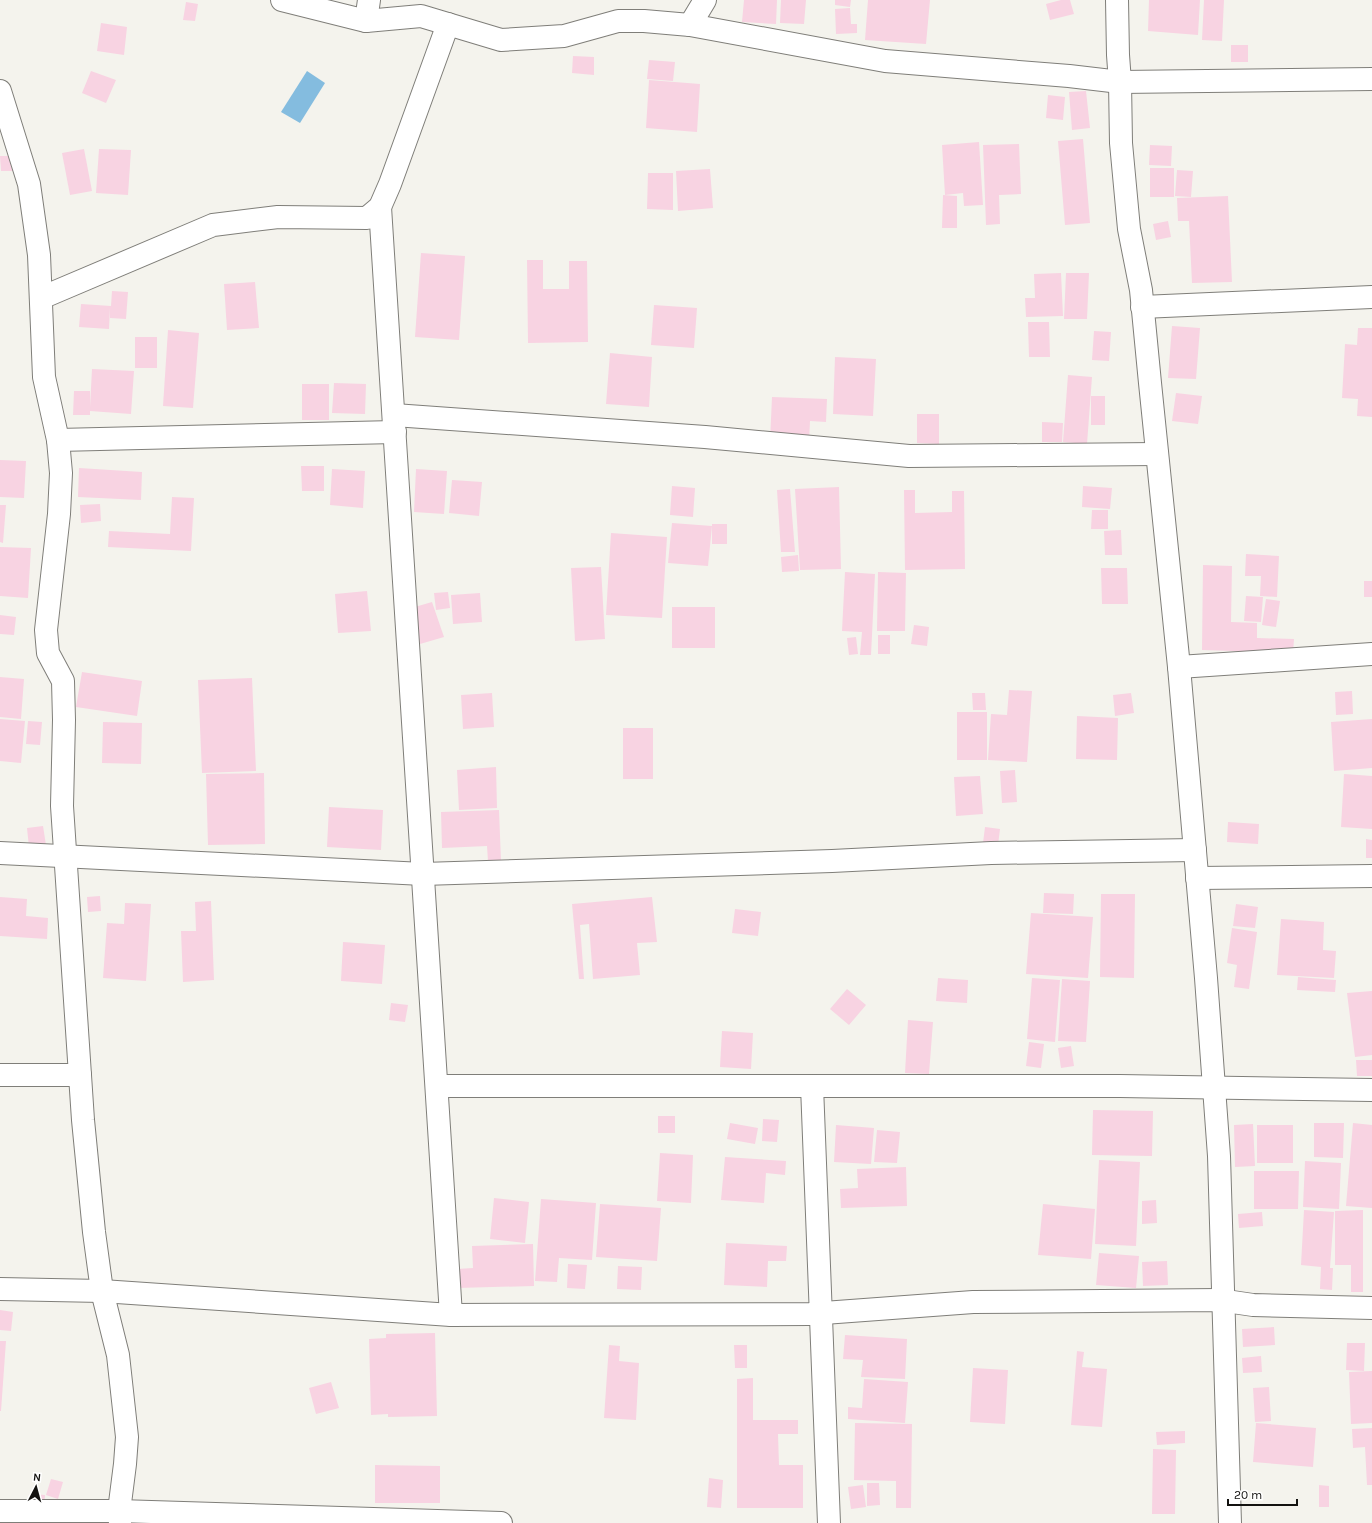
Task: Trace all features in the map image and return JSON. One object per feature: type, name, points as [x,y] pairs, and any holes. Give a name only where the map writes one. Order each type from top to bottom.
[{"type":"street","points":[[282,0],[366,21],[421,16],[501,40],[564,36],[618,21],[644,21],[690,25],[885,61],[1069,76],[1120,82],[1372,79]]},
{"type":"street","points":[[366,21],[369,0]]},
{"type":"street","points":[[690,25],[705,0]]},
{"type":"street","points":[[1117,0],[1121,144],[1129,229],[1141,290],[1179,667],[1206,978],[1219,1156],[1230,1523]]},
{"type":"street","points":[[41,298],[213,225],[278,218],[367,218],[380,207],[393,177],[448,24]]},
{"type":"street","points":[[0,90],[29,184],[39,255],[44,377],[58,440],[61,473],[46,630],[48,653],[63,681],[64,720],[62,806],[83,1120],[94,1232],[102,1291],[118,1355],[127,1437],[120,1517]]},
{"type":"street","points":[[380,207],[451,1315]]},
{"type":"street","points":[[1142,307],[1372,297]]},
{"type":"street","points":[[58,440],[394,423],[705,436],[909,456],[1157,454]]},
{"type":"street","points":[[1179,667],[1372,654]]},
{"type":"street","points":[[0,853],[423,874],[832,861],[991,853],[1195,850]]},
{"type":"street","points":[[1197,878],[1372,876]]},
{"type":"street","points":[[0,1075],[80,1075]]},
{"type":"street","points":[[437,1086],[1120,1086],[1372,1090]]},
{"type":"street","points":[[812,1086],[829,1523]]},
{"type":"street","points":[[0,1289],[102,1291],[451,1315],[810,1314],[973,1302],[1224,1300],[1253,1305],[1372,1308]]},
{"type":"street","points":[[0,1511],[120,1517],[501,1523]]},
{"type":"water","points":[[307,71],[325,83],[300,123],[281,112]]},
{"type":"building","points":[[744,0],[777,0],[776,24],[742,22]]},
{"type":"building","points":[[781,0],[806,0],[804,24],[780,23]]},
{"type":"building","points":[[835,0],[851,0],[850,7],[835,5]]},
{"type":"building","points":[[868,0],[930,0],[926,44],[865,40]]},
{"type":"building","points":[[1061,0],[1070,0],[1074,14],[1050,20],[1046,4]]},
{"type":"building","points":[[1149,0],[1200,0],[1198,35],[1148,31]]},
{"type":"building","points":[[1204,0],[1224,0],[1222,41],[1202,40]]},
{"type":"building","points":[[186,2],[198,4],[195,21],[183,20]]},
{"type":"building","points":[[850,8],[851,24],[857,24],[857,33],[836,34],[835,9]]},
{"type":"building","points":[[101,23],[127,27],[124,55],[97,51]]},
{"type":"building","points":[[1231,45],[1248,45],[1248,62],[1231,62]]},
{"type":"building","points":[[573,56],[594,57],[594,75],[572,73]]},
{"type":"building","points":[[649,60],[675,62],[673,81],[647,79]]},
{"type":"building","points":[[91,71],[116,80],[106,103],[82,93]]},
{"type":"building","points":[[649,80],[700,84],[697,132],[646,128]]},
{"type":"building","points":[[1086,91],[1090,128],[1072,130],[1069,92]]},
{"type":"building","points":[[1048,95],[1065,97],[1063,120],[1046,118]]},
{"type":"building","points":[[1083,139],[1090,223],[1065,225],[1058,141]]},
{"type":"building","points":[[979,142],[983,205],[964,206],[963,193],[945,195],[942,145]]},
{"type":"building","points":[[1019,144],[1021,194],[999,195],[1000,224],[986,225],[983,145]]},
{"type":"building","points":[[1150,145],[1172,146],[1171,166],[1149,165]]},
{"type":"building","points":[[84,149],[92,191],[70,195],[62,153]]},
{"type":"building","points":[[99,149],[131,150],[128,195],[96,193]]},
{"type":"building","points":[[0,156],[18,156],[18,171],[1,171]]},
{"type":"building","points":[[1150,168],[1174,168],[1174,197],[1150,197]]},
{"type":"building","points":[[710,169],[713,208],[678,211],[676,171]]},
{"type":"building","points":[[1177,170],[1193,171],[1191,197],[1175,196]]},
{"type":"building","points":[[648,173],[673,173],[673,210],[647,209]]},
{"type":"building","points":[[943,195],[957,196],[957,228],[942,228]]},
{"type":"building","points":[[1228,196],[1232,282],[1192,283],[1189,221],[1178,221],[1177,198]]},
{"type":"building","points":[[1168,221],[1171,237],[1156,240],[1153,224]]},
{"type":"building","points":[[421,253],[465,256],[459,340],[415,337]]},
{"type":"building","points":[[527,260],[543,260],[543,289],[569,289],[569,261],[587,261],[588,342],[528,343]]},
{"type":"building","points":[[1061,273],[1063,316],[1026,317],[1025,298],[1035,298],[1034,274]]},
{"type":"building","points":[[1066,273],[1089,273],[1087,319],[1064,319]]},
{"type":"building","points":[[255,282],[259,328],[227,330],[224,284]]},
{"type":"building","points":[[112,291],[128,292],[126,319],[110,318],[110,308],[109,329],[79,327],[81,304],[111,306]]},
{"type":"building","points":[[654,305],[697,308],[694,348],[651,345]]},
{"type":"building","points":[[1028,322],[1049,322],[1050,357],[1029,357]]},
{"type":"building","points":[[1172,326],[1200,328],[1196,379],[1168,378]]},
{"type":"building","points":[[1358,328],[1372,328],[1372,417],[1357,416],[1358,399],[1342,398],[1345,344],[1357,345]]},
{"type":"building","points":[[168,330],[199,333],[193,408],[163,406]]},
{"type":"building","points":[[1094,331],[1111,332],[1109,361],[1092,360]]},
{"type":"building","points":[[135,337],[157,337],[157,368],[135,368]]},
{"type":"building","points":[[610,353],[652,357],[649,407],[606,404]]},
{"type":"building","points":[[835,357],[876,359],[873,416],[833,414]]},
{"type":"building","points":[[92,369],[134,371],[131,414],[90,411],[90,415],[73,415],[74,391],[90,391],[90,407]]},
{"type":"building","points":[[1068,375],[1092,377],[1087,444],[1063,442]]},
{"type":"building","points":[[334,383],[366,384],[365,414],[332,413]]},
{"type":"building","points":[[302,384],[329,384],[329,420],[302,420]]},
{"type":"building","points":[[1176,393],[1202,396],[1198,424],[1172,421]]},
{"type":"building","points":[[1091,396],[1105,396],[1105,425],[1091,425]]},
{"type":"building","points":[[772,397],[827,399],[826,422],[810,421],[809,442],[770,441]]},
{"type":"building","points":[[917,414],[939,414],[939,444],[917,443]]},
{"type":"building","points":[[1042,422],[1063,423],[1062,442],[1042,442]]},
{"type":"building","points":[[0,460],[26,461],[24,498],[0,497]]},
{"type":"building","points":[[301,466],[324,466],[324,491],[302,491]]},
{"type":"building","points":[[79,468],[142,472],[141,500],[78,497]]},
{"type":"building","points":[[332,469],[365,471],[363,508],[330,505]]},
{"type":"building","points":[[416,469],[447,471],[444,514],[414,512]]},
{"type":"building","points":[[452,480],[482,482],[479,516],[449,513]]},
{"type":"building","points":[[672,486],[695,488],[693,517],[670,515]]},
{"type":"building","points":[[1083,486],[1112,488],[1110,509],[1082,507]]},
{"type":"building","points":[[839,487],[841,569],[800,570],[795,489]]},
{"type":"building","points":[[790,489],[795,552],[781,552],[777,490]]},
{"type":"building","points":[[904,490],[915,490],[915,513],[952,512],[952,491],[964,491],[965,569],[905,570]]},
{"type":"building","points":[[172,497],[194,498],[191,551],[108,547],[109,531],[170,534]]},
{"type":"building","points":[[100,504],[101,521],[81,523],[80,505]]},
{"type":"building","points":[[0,505],[6,505],[3,543],[0,542]]},
{"type":"building","points":[[1092,510],[1108,510],[1108,529],[1091,529]]},
{"type":"building","points":[[672,523],[712,526],[708,566],[668,563]]},
{"type":"building","points":[[712,524],[727,524],[727,544],[712,544]]},
{"type":"building","points":[[1121,530],[1122,555],[1105,555],[1104,531]]},
{"type":"building","points":[[611,533],[667,537],[662,618],[606,615]]},
{"type":"building","points":[[0,547],[31,548],[28,598],[0,596]]},
{"type":"building","points":[[1246,554],[1279,556],[1277,597],[1260,596],[1261,576],[1245,576]]},
{"type":"building","points":[[798,555],[799,571],[782,572],[781,557]]},
{"type":"building","points":[[1203,565],[1232,566],[1231,622],[1257,623],[1257,638],[1294,639],[1293,653],[1202,650]]},
{"type":"building","points":[[601,567],[605,639],[575,641],[571,568]]},
{"type":"building","points":[[1101,568],[1127,568],[1128,604],[1102,604]]},
{"type":"building","points":[[845,572],[875,574],[871,655],[860,655],[862,632],[842,631]]},
{"type":"building","points":[[878,572],[906,573],[905,631],[877,631]]},
{"type":"building","points":[[1364,581],[1372,581],[1372,597],[1364,597]]},
{"type":"building","points":[[367,591],[371,631],[338,633],[335,594]]},
{"type":"building","points":[[448,592],[450,608],[436,610],[434,593]]},
{"type":"building","points":[[480,593],[482,622],[453,624],[451,595]]},
{"type":"building","points":[[1246,596],[1263,597],[1261,622],[1244,621]]},
{"type":"building","points":[[1266,599],[1280,601],[1276,627],[1262,625]]},
{"type":"building","points":[[432,602],[444,637],[420,644],[408,609]]},
{"type":"building","points":[[672,607],[715,607],[715,648],[672,648]]},
{"type":"building","points":[[0,615],[16,617],[14,635],[0,634]]},
{"type":"building","points":[[914,625],[929,627],[927,646],[911,644]]},
{"type":"building","points":[[878,635],[890,635],[890,654],[878,654]]},
{"type":"building","points":[[856,637],[858,654],[849,655],[847,638]]},
{"type":"building","points":[[82,672],[142,681],[137,716],[76,707]]},
{"type":"building","points":[[0,677],[24,679],[21,719],[0,717]]},
{"type":"building","points":[[252,678],[256,771],[202,773],[198,680]]},
{"type":"building","points":[[1009,690],[1032,691],[1027,762],[988,760],[991,714],[1007,715]]},
{"type":"building","points":[[1352,691],[1353,714],[1336,715],[1335,692]]},
{"type":"building","points":[[492,693],[494,727],[463,729],[461,695]]},
{"type":"building","points":[[972,693],[985,693],[986,710],[973,710]]},
{"type":"building","points":[[1131,693],[1134,713],[1115,716],[1113,695]]},
{"type":"building","points":[[957,712],[987,712],[987,760],[957,760]]},
{"type":"building","points":[[1077,716],[1118,718],[1117,760],[1076,759]]},
{"type":"building","points":[[0,719],[25,721],[21,763],[0,761]]},
{"type":"building","points":[[1372,719],[1372,768],[1334,771],[1331,722]]},
{"type":"building","points":[[28,721],[42,722],[40,745],[26,744]]},
{"type":"building","points":[[103,722],[142,723],[141,764],[102,763]]},
{"type":"building","points":[[623,728],[653,728],[653,779],[623,779]]},
{"type":"building","points":[[496,767],[497,808],[459,810],[457,770]]},
{"type":"building","points":[[1015,770],[1017,802],[1002,803],[1000,771]]},
{"type":"building","points":[[264,773],[265,844],[208,845],[206,774]]},
{"type":"building","points":[[1344,774],[1372,776],[1372,829],[1341,827]]},
{"type":"building","points":[[980,776],[983,814],[956,816],[954,777]]},
{"type":"building","points":[[329,807],[383,810],[381,850],[327,847]]},
{"type":"building","points":[[499,810],[501,861],[488,861],[487,846],[442,848],[441,812]]},
{"type":"building","points":[[1228,822],[1259,824],[1258,844],[1227,842]]},
{"type":"building","points":[[43,826],[46,845],[29,847],[27,828]]},
{"type":"building","points":[[985,827],[1000,829],[998,845],[983,843]]},
{"type":"building","points":[[1366,839],[1372,840],[1372,858],[1366,858]]},
{"type":"building","points":[[1044,893],[1074,894],[1073,914],[1043,913]]},
{"type":"building","points":[[1101,894],[1135,894],[1134,978],[1100,977]]},
{"type":"building","points":[[100,896],[101,911],[88,912],[87,897]]},
{"type":"building","points":[[0,897],[27,899],[26,916],[48,918],[47,939],[0,936]]},
{"type":"building","points":[[652,897],[657,942],[637,943],[640,975],[593,979],[589,924],[580,925],[584,979],[579,979],[572,904]]},
{"type":"building","points":[[211,901],[214,980],[183,982],[181,931],[196,931],[195,902]]},
{"type":"building","points":[[125,903],[151,904],[146,981],[103,978],[107,923],[124,924]]},
{"type":"building","points":[[1236,904],[1258,907],[1255,928],[1233,926]]},
{"type":"building","points":[[735,909],[761,912],[758,936],[732,933]]},
{"type":"building","points":[[1031,913],[1093,917],[1088,978],[1026,974]]},
{"type":"building","points":[[1281,919],[1324,922],[1323,950],[1336,951],[1334,978],[1277,975]]},
{"type":"building","points":[[1232,928],[1257,932],[1249,989],[1234,987],[1237,965],[1227,963]]},
{"type":"building","points":[[343,942],[385,945],[382,984],[341,981]]},
{"type":"building","points":[[1298,977],[1336,980],[1335,992],[1297,990]]},
{"type":"building","points":[[938,978],[968,980],[967,1003],[936,1001]]},
{"type":"building","points":[[1032,978],[1060,980],[1055,1042],[1027,1039]]},
{"type":"building","points":[[1062,979],[1090,981],[1086,1042],[1058,1041]]},
{"type":"building","points":[[847,989],[866,1005],[849,1025],[830,1009]]},
{"type":"building","points":[[1372,991],[1372,1055],[1355,1057],[1347,993]]},
{"type":"building","points":[[391,1003],[408,1005],[405,1022],[389,1020]]},
{"type":"building","points":[[908,1020],[933,1022],[929,1074],[905,1073]]},
{"type":"building","points":[[722,1031],[753,1033],[751,1069],[720,1067]]},
{"type":"building","points":[[1029,1042],[1044,1044],[1041,1068],[1026,1066]]},
{"type":"building","points":[[1071,1046],[1074,1066],[1061,1068],[1058,1048]]},
{"type":"building","points":[[1356,1060],[1372,1060],[1372,1076],[1357,1076]]},
{"type":"building","points":[[1093,1110],[1153,1111],[1152,1156],[1092,1155]]},
{"type":"building","points":[[658,1116],[675,1116],[675,1133],[658,1133]]},
{"type":"building","points":[[763,1119],[779,1120],[777,1142],[762,1141]]},
{"type":"building","points":[[730,1123],[758,1128],[755,1144],[727,1139]]},
{"type":"building","points":[[1314,1123],[1344,1123],[1343,1158],[1314,1157]]},
{"type":"building","points":[[1353,1123],[1372,1125],[1372,1208],[1346,1206]]},
{"type":"building","points":[[1253,1124],[1255,1166],[1235,1167],[1234,1125]]},
{"type":"building","points":[[836,1125],[874,1128],[871,1164],[834,1162]]},
{"type":"building","points":[[1257,1125],[1293,1125],[1293,1163],[1257,1163]]},
{"type":"building","points":[[877,1130],[900,1132],[897,1163],[874,1162]]},
{"type":"building","points":[[660,1153],[693,1155],[691,1203],[657,1201]]},
{"type":"building","points":[[725,1157],[786,1161],[785,1175],[766,1173],[764,1203],[721,1200]]},
{"type":"building","points":[[1099,1160],[1140,1162],[1136,1246],[1095,1244]]},
{"type":"building","points":[[1305,1161],[1341,1163],[1339,1209],[1303,1207]]},
{"type":"building","points":[[906,1167],[907,1206],[841,1208],[840,1189],[858,1188],[857,1169]]},
{"type":"building","points":[[1254,1171],[1299,1171],[1298,1209],[1254,1209]]},
{"type":"building","points":[[494,1198],[529,1202],[525,1243],[490,1239]]},
{"type":"building","points":[[541,1199],[596,1203],[592,1260],[559,1258],[557,1282],[535,1281]]},
{"type":"building","points":[[1156,1200],[1157,1223],[1142,1224],[1142,1201]]},
{"type":"building","points":[[600,1204],[661,1208],[657,1261],[596,1257]]},
{"type":"building","points":[[1043,1204],[1095,1209],[1091,1259],[1038,1255]]},
{"type":"building","points":[[1304,1210],[1334,1212],[1330,1268],[1333,1268],[1332,1290],[1320,1289],[1321,1267],[1301,1265]]},
{"type":"building","points":[[1363,1210],[1363,1292],[1351,1292],[1351,1265],[1335,1265],[1335,1211]]},
{"type":"building","points":[[1262,1212],[1263,1226],[1239,1228],[1238,1214]]},
{"type":"building","points":[[726,1243],[787,1246],[786,1261],[768,1261],[767,1287],[724,1285]]},
{"type":"building","points":[[533,1244],[534,1286],[457,1288],[457,1269],[473,1268],[472,1246]]},
{"type":"building","points":[[1099,1253],[1139,1256],[1136,1288],[1096,1285]]},
{"type":"building","points":[[1167,1261],[1168,1285],[1143,1286],[1142,1262]]},
{"type":"building","points":[[568,1264],[587,1265],[585,1289],[567,1288]]},
{"type":"building","points":[[618,1266],[642,1267],[641,1290],[617,1289]]},
{"type":"building","points":[[0,1310],[13,1312],[11,1331],[0,1330]]},
{"type":"building","points":[[1274,1327],[1275,1345],[1243,1347],[1242,1329]]},
{"type":"building","points":[[435,1333],[437,1416],[388,1417],[388,1414],[371,1415],[369,1339],[386,1338],[386,1334]]},
{"type":"building","points":[[845,1335],[907,1339],[905,1379],[861,1377],[863,1360],[843,1359]]},
{"type":"building","points":[[0,1341],[6,1341],[1,1411],[0,1411]]},
{"type":"building","points":[[1347,1343],[1365,1343],[1364,1371],[1346,1370]]},
{"type":"building","points":[[609,1345],[620,1346],[619,1361],[639,1363],[636,1420],[604,1418]]},
{"type":"building","points":[[734,1345],[747,1345],[747,1368],[735,1368]]},
{"type":"building","points":[[1077,1351],[1084,1352],[1082,1367],[1107,1369],[1102,1427],[1071,1425]]},
{"type":"building","points":[[1261,1356],[1262,1372],[1243,1373],[1242,1358]]},
{"type":"building","points":[[973,1368],[1008,1370],[1005,1424],[970,1422]]},
{"type":"building","points":[[1372,1371],[1372,1423],[1351,1424],[1349,1372]]},
{"type":"building","points":[[753,1378],[753,1420],[798,1420],[798,1434],[778,1434],[779,1465],[803,1465],[803,1508],[737,1508],[737,1379]]},
{"type":"building","points":[[864,1379],[908,1382],[905,1423],[848,1419],[848,1407],[862,1408]]},
{"type":"building","points":[[331,1382],[339,1408],[316,1414],[309,1388]]},
{"type":"building","points":[[1269,1387],[1271,1421],[1255,1422],[1253,1388]]},
{"type":"building","points":[[855,1423],[912,1424],[911,1508],[896,1508],[896,1481],[854,1480]]},
{"type":"building","points":[[1256,1423],[1316,1428],[1313,1467],[1253,1462]]},
{"type":"building","points":[[1372,1428],[1372,1485],[1367,1485],[1365,1447],[1353,1448],[1352,1429]]},
{"type":"building","points":[[1185,1431],[1185,1443],[1157,1445],[1156,1432]]},
{"type":"building","points":[[1153,1449],[1176,1450],[1175,1514],[1152,1514]]},
{"type":"building","points":[[375,1465],[440,1466],[440,1503],[375,1503]]},
{"type":"building","points":[[709,1478],[723,1480],[721,1508],[707,1507]]},
{"type":"building","points":[[51,1479],[63,1482],[58,1499],[46,1495]]},
{"type":"building","points":[[867,1483],[879,1483],[880,1505],[867,1506]]},
{"type":"building","points":[[863,1485],[866,1507],[851,1509],[848,1487]]},
{"type":"building","points":[[1319,1485],[1329,1486],[1329,1507],[1319,1507]]},
{"type":"building","points":[[29,1494],[45,1495],[44,1509],[28,1507]]}]
